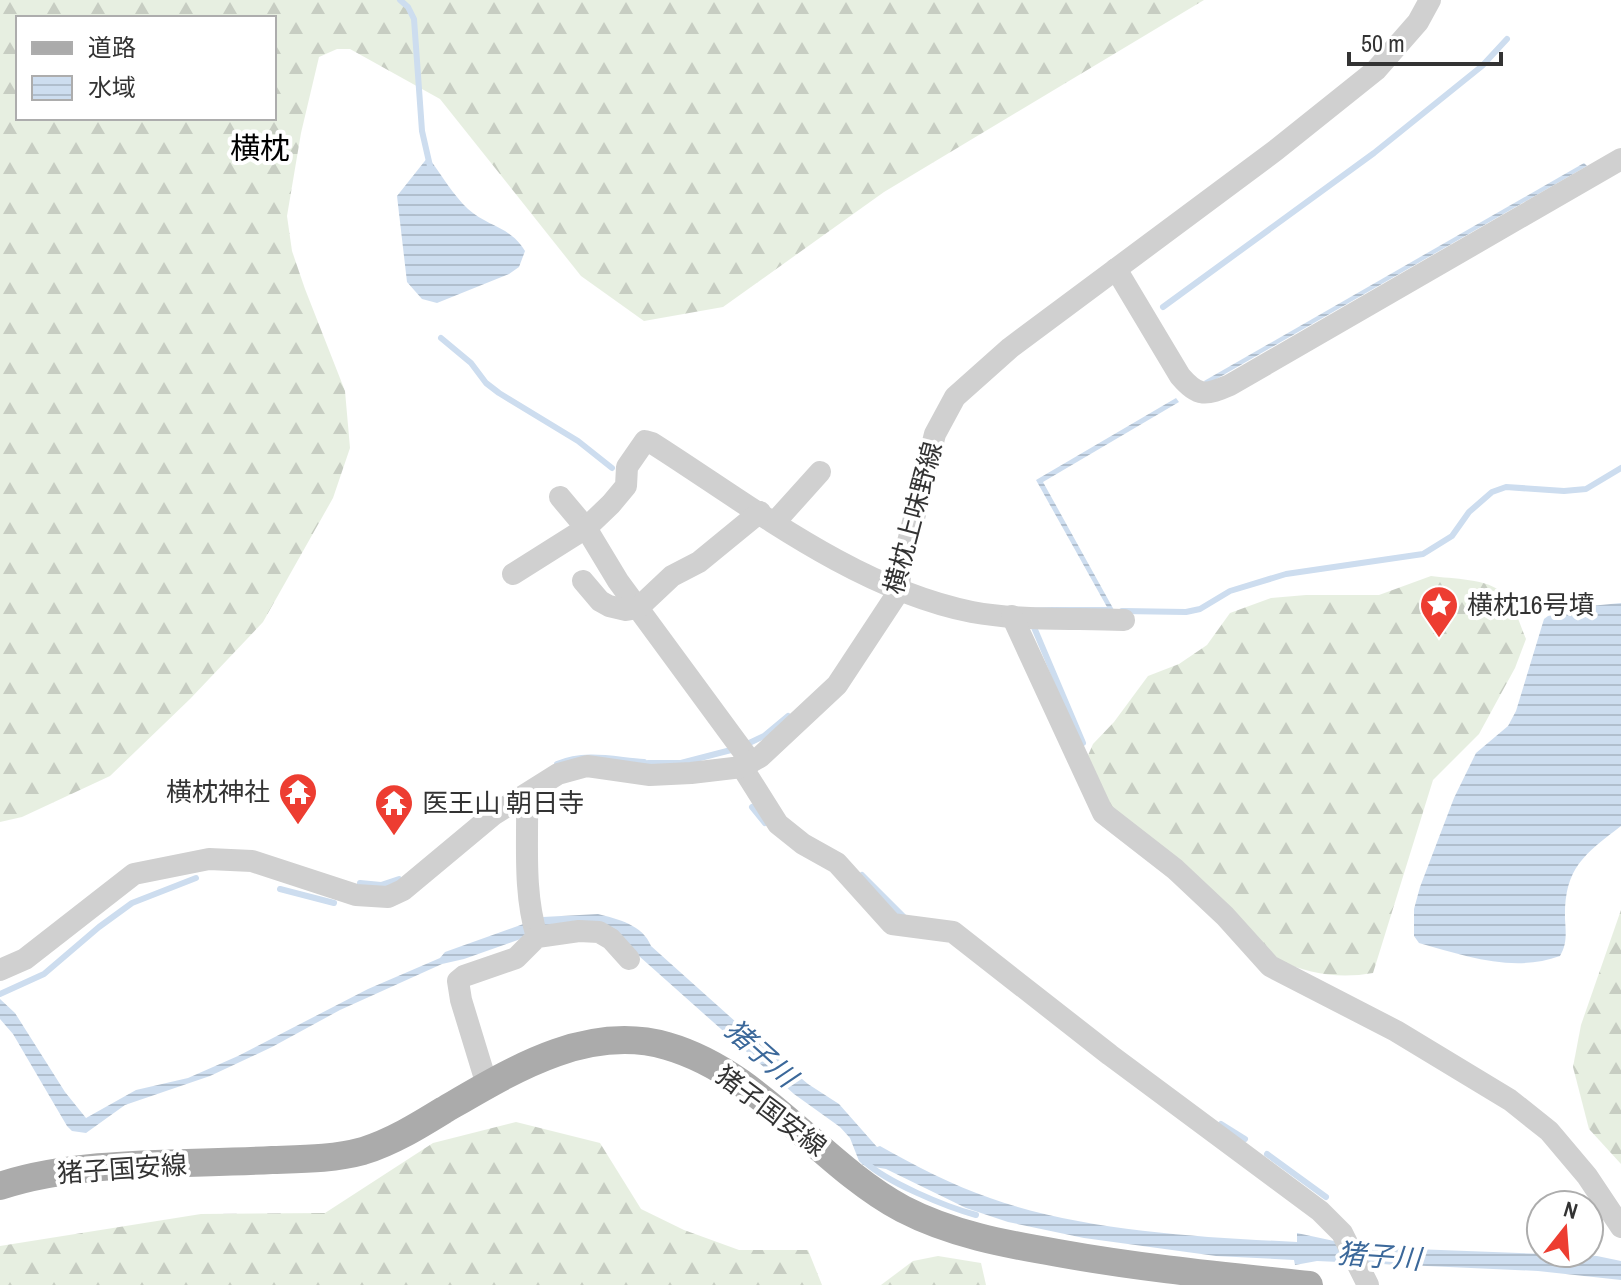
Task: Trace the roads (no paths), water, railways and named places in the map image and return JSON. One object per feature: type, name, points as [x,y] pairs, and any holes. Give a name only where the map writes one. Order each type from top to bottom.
[{"type":"main road","name":"猪子国安線","points":[[0,1186],[30,1176],[106,1168],[313,1158],[361,1151],[399,1137],[487,1085],[548,1055],[587,1044],[627,1040],[666,1046],[701,1058],[740,1083],[853,1175],[904,1209],[985,1241],[1126,1265],[1309,1285]]},
{"type":"street","name":"横枕上味野線","points":[[746,764],[760,757],[837,685],[899,591],[900,574],[935,434],[955,397],[1010,348],[1276,150],[1376,70],[1418,22],[1430,0]]},
{"type":"street","points":[[1116,269],[1180,376],[1193,389],[1209,393],[1230,385],[1621,159]]},
{"type":"street","points":[[513,574],[586,528],[626,486],[627,467],[645,441],[853,571],[899,591],[972,612],[1124,620]]},
{"type":"street","points":[[583,581],[600,601],[609,606],[626,610],[638,608],[672,576],[768,517],[820,472]]},
{"type":"street","points":[[560,497],[586,528],[618,581],[746,764],[778,824],[803,844],[837,863],[892,924],[953,932],[1110,1055],[1320,1211],[1342,1233],[1368,1285]]},
{"type":"street","points":[[1012,616],[1103,813],[1175,869],[1225,916],[1270,966],[1396,1031],[1510,1100],[1549,1131],[1587,1176],[1621,1227]]},
{"type":"street","points":[[0,970],[25,959],[134,874],[209,859],[252,861],[356,895],[388,897],[403,890],[493,815],[558,774],[587,766],[650,775],[746,764]]},
{"type":"street","points":[[527,795],[529,891],[537,937]]},
{"type":"street","points":[[487,1085],[458,981],[464,976],[516,958],[537,937],[579,931],[599,932],[611,939],[629,959]]},
{"type":"water","points":[[428,157],[468,209],[513,236],[525,251],[519,267],[509,274],[437,303],[422,299],[407,282],[397,196]]},
{"type":"water","points":[[1584,163],[1587,166],[1206,385],[1204,381]]},
{"type":"water","points":[[1176,398],[1179,402],[1043,482],[1114,610],[1021,607],[1107,607],[1036,480]]},
{"type":"water","points":[[1621,603],[1621,826],[1586,855],[1572,875],[1566,902],[1565,943],[1560,956],[1543,961],[1507,963],[1419,943],[1414,936],[1414,909],[1454,798],[1476,753],[1508,726],[1516,711],[1544,619],[1588,611],[1590,606]]},
{"type":"water","name":"猪子川","points":[[598,914],[636,928],[651,946],[756,1040],[808,1084],[839,1104],[877,1147],[990,1198],[1063,1218],[1181,1235],[1297,1242],[1297,1233],[1362,1247],[1525,1253],[1525,1269],[1605,1269],[1605,1258],[1621,1261],[1621,1280],[1538,1271],[1317,1261],[1295,1265],[1294,1260],[1216,1256],[1084,1238],[1008,1222],[966,1208],[886,1169],[863,1165],[850,1138],[840,1127],[794,1094],[621,940],[529,936],[442,964],[340,1010],[210,1076],[125,1105],[86,1133],[72,1131],[67,1126],[13,1034],[0,1019],[0,999],[15,1013],[65,1092],[86,1118],[136,1090],[188,1078],[238,1056],[368,989],[440,958],[445,952],[543,917]]},
{"type":"waterway","points":[[400,0],[414,19],[422,131],[430,166]]},
{"type":"waterway","points":[[1163,307],[1374,153],[1482,66],[1507,39]]},
{"type":"waterway","points":[[441,338],[471,363],[486,383],[499,393],[578,441],[612,468]]},
{"type":"waterway","points":[[1122,611],[1186,612],[1200,609],[1230,591],[1286,574],[1423,554],[1452,536],[1469,512],[1492,492],[1506,487],[1564,491],[1586,489],[1621,468]]},
{"type":"waterway","points":[[1033,625],[1083,743]]},
{"type":"waterway","points":[[745,745],[764,736],[788,716]]},
{"type":"waterway","points":[[648,763],[681,763],[731,750]]},
{"type":"waterway","points":[[557,764],[579,758],[644,762]]},
{"type":"waterway","points":[[752,807],[765,823]]},
{"type":"waterway","points":[[862,875],[905,918]]},
{"type":"waterway","points":[[0,994],[44,974],[132,903],[196,878]]},
{"type":"waterway","points":[[360,883],[381,885],[399,879]]},
{"type":"waterway","points":[[280,889],[334,903]]},
{"type":"waterway","points":[[1221,1124],[1245,1139]]},
{"type":"waterway","points":[[1267,1154],[1326,1197]]},
{"type":"waterway","points":[[864,1161],[917,1193],[976,1215]]},
{"type":"place","name":"横枕16号墳","points":[[1439,639]]},
{"type":"place","name":"横枕神社","points":[[298,826]]},
{"type":"place","name":"医王山 朝日寺","points":[[394,837]]},
{"type":"district","name":"横枕","points":[[260,149]]}]
